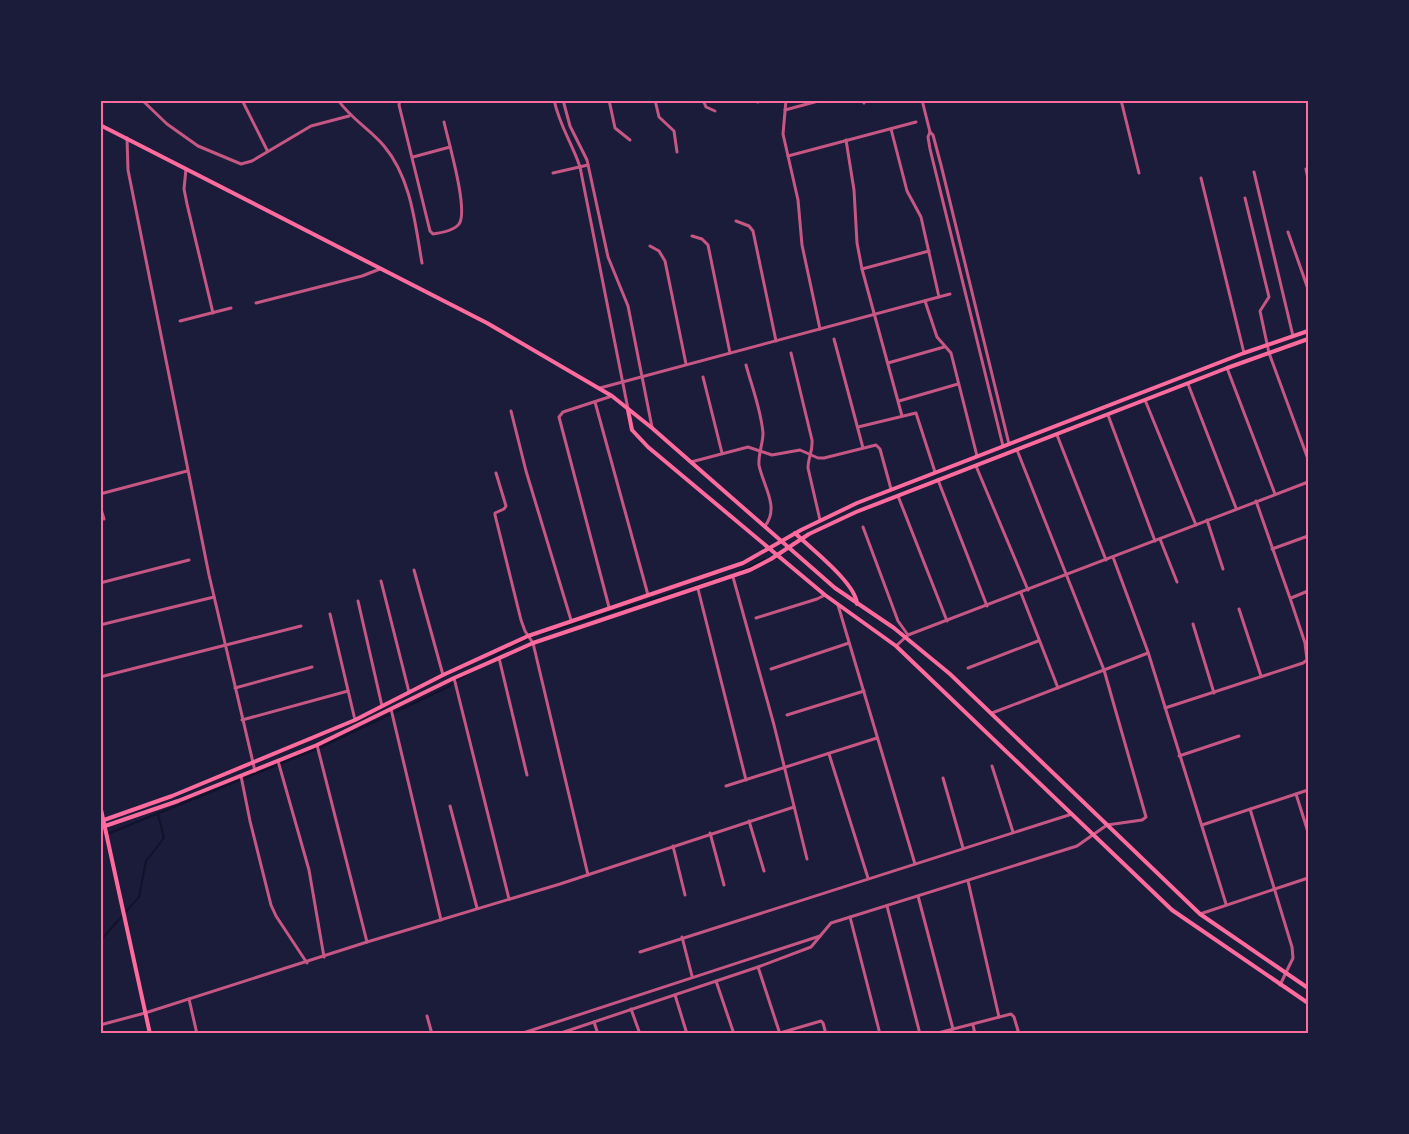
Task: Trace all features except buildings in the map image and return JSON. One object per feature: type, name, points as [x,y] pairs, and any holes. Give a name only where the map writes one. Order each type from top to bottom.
[{"type":"main road","points":[[100,125],[487,323],[612,396],[652,428],[788,548],[857,604],[907,636],[950,674],[1200,914],[1308,988]]},
{"type":"main road","points":[[102,821],[172,796],[355,720],[443,675],[528,636],[743,563],[820,519],[891,489],[1244,353],[1308,331]]},
{"type":"main road","points":[[105,826],[144,814],[317,745],[454,678],[533,643],[733,577],[757,567],[825,525],[1227,368],[1308,339]]},
{"type":"main road","points":[[628,409],[633,433],[825,595],[896,646],[1172,910],[1308,1003]]},
{"type":"main road","points":[[795,533],[848,584],[856,597],[857,604]]},
{"type":"main road","points":[[100,805],[150,1034]]},
{"type":"street","points":[[142,100],[180,134],[198,146],[221,157],[245,164],[311,126],[349,116]]},
{"type":"street","points":[[242,100],[267,150]]},
{"type":"street","points":[[338,100],[349,116],[384,146],[398,166],[407,188],[422,263]]},
{"type":"street","points":[[400,100],[401,114],[432,234],[455,228],[460,223],[462,215],[458,182],[444,122]]},
{"type":"street","points":[[554,100],[562,130],[580,167],[628,409]]},
{"type":"street","points":[[563,100],[570,126],[588,165],[608,257],[628,306],[652,428]]},
{"type":"street","points":[[609,100],[615,128],[630,140]]},
{"type":"street","points":[[655,100],[659,117],[674,131],[677,152]]},
{"type":"street","points":[[703,100],[706,107],[715,111]]},
{"type":"street","points":[[753,100],[758,102]]},
{"type":"street","points":[[786,100],[783,134],[798,200],[802,245],[820,329]]},
{"type":"street","points":[[785,110],[822,100]]},
{"type":"street","points":[[922,100],[941,165],[1009,444]]},
{"type":"street","points":[[1121,100],[1139,173]]},
{"type":"street","points":[[788,156],[916,122]]},
{"type":"street","points":[[891,129],[907,191],[921,217],[939,297]]},
{"type":"street","points":[[930,132],[928,137],[930,149],[1003,446]]},
{"type":"street","points":[[127,138],[128,170],[188,471],[224,646],[255,771]]},
{"type":"street","points":[[846,140],[862,269],[902,416]]},
{"type":"street","points":[[413,157],[450,147]]},
{"type":"street","points":[[553,173],[588,165]]},
{"type":"street","points":[[186,169],[184,189],[213,313]]},
{"type":"street","points":[[1306,169],[1308,178]]},
{"type":"street","points":[[1254,172],[1293,336]]},
{"type":"street","points":[[1201,178],[1244,353]]},
{"type":"street","points":[[1245,198],[1269,297],[1260,311],[1266,345],[1308,459]]},
{"type":"street","points":[[736,221],[749,226],[753,231],[776,341]]},
{"type":"street","points":[[1288,231],[1308,289]]},
{"type":"street","points":[[692,236],[702,239],[708,245],[730,353]]},
{"type":"street","points":[[650,246],[659,251],[665,261],[687,365]]},
{"type":"street","points":[[862,269],[929,251]]},
{"type":"street","points":[[256,303],[362,276],[380,269]]},
{"type":"street","points":[[600,388],[950,294]]},
{"type":"street","points":[[925,301],[935,332],[951,353],[976,456]]},
{"type":"street","points":[[180,321],[231,308]]},
{"type":"street","points":[[834,339],[863,448]]},
{"type":"street","points":[[888,363],[944,346]]},
{"type":"street","points":[[791,353],[812,441],[807,468],[820,519]]},
{"type":"street","points":[[746,365],[762,426],[760,466],[772,510],[772,516],[765,526]]},
{"type":"street","points":[[1227,368],[1275,494]]},
{"type":"street","points":[[702,377],[722,453]]},
{"type":"street","points":[[898,401],[958,384]]},
{"type":"street","points":[[1188,384],[1236,508]]},
{"type":"street","points":[[609,607],[559,417],[563,412],[612,396]]},
{"type":"street","points":[[1145,400],[1196,525]]},
{"type":"street","points":[[596,402],[648,595]]},
{"type":"street","points":[[511,411],[526,471],[571,620]]},
{"type":"street","points":[[858,427],[914,413],[918,415],[935,472]]},
{"type":"street","points":[[1108,415],[1155,541]]},
{"type":"street","points":[[1057,435],[1106,560]]},
{"type":"street","points":[[691,462],[748,447],[775,455],[800,450],[818,458],[832,457],[873,445],[879,447],[891,489]]},
{"type":"street","points":[[558,1034],[811,947],[831,922],[1077,846],[1107,825],[1144,819],[1146,813],[1104,670],[1017,450]]},
{"type":"street","points":[[976,466],[1028,590]]},
{"type":"street","points":[[100,494],[188,471]]},
{"type":"street","points":[[496,472],[506,506],[495,515],[521,620],[533,643],[588,875]]},
{"type":"street","points":[[938,480],[987,606]]},
{"type":"street","points":[[896,646],[907,636],[1308,482]]},
{"type":"street","points":[[898,496],[947,621]]},
{"type":"street","points":[[1166,708],[1306,662],[1307,642],[1256,501]]},
{"type":"street","points":[[100,506],[104,519]]},
{"type":"street","points":[[1207,520],[1223,569]]},
{"type":"street","points":[[863,527],[898,621],[907,636]]},
{"type":"street","points":[[1272,549],[1308,536]]},
{"type":"street","points":[[1160,538],[1178,582]]},
{"type":"street","points":[[1113,557],[1148,652],[1226,904]]},
{"type":"street","points":[[100,583],[189,560]]},
{"type":"street","points":[[414,570],[443,675]]},
{"type":"street","points":[[733,577],[807,859]]},
{"type":"street","points":[[381,581],[410,692]]},
{"type":"street","points":[[698,589],[746,780]]},
{"type":"street","points":[[1290,598],[1308,591]]},
{"type":"street","points":[[1021,593],[1058,688]]},
{"type":"street","points":[[756,618],[825,595]]},
{"type":"street","points":[[100,625],[214,597]]},
{"type":"street","points":[[358,601],[382,706]]},
{"type":"street","points":[[838,605],[915,864]]},
{"type":"street","points":[[1239,609],[1261,676]]},
{"type":"street","points":[[330,614],[355,720]]},
{"type":"street","points":[[1193,624],[1214,693]]},
{"type":"street","points":[[100,678],[301,626]]},
{"type":"street","points":[[968,668],[1038,641]]},
{"type":"street","points":[[771,669],[849,643]]},
{"type":"street","points":[[990,714],[1148,652]]},
{"type":"street","points":[[499,657],[526,775]]},
{"type":"street","points":[[235,688],[312,667]]},
{"type":"street","points":[[454,678],[509,899]]},
{"type":"street","points":[[242,720],[348,691]]},
{"type":"street","points":[[788,715],[864,691]]},
{"type":"street","points":[[391,709],[441,920]]},
{"type":"street","points":[[1179,756],[1239,736]]},
{"type":"street","points":[[726,786],[877,738]]},
{"type":"street","points":[[317,745],[367,942]]},
{"type":"street","points":[[829,754],[868,878]]},
{"type":"street","points":[[278,761],[309,870],[324,957]]},
{"type":"street","points":[[992,766],[1013,832]]},
{"type":"street","points":[[241,776],[271,905],[307,963]]},
{"type":"street","points":[[943,778],[963,848]]},
{"type":"street","points":[[1201,825],[1308,790]]},
{"type":"street","points":[[1296,794],[1308,832]]},
{"type":"street","points":[[450,806],[477,909]]},
{"type":"street","points":[[100,1025],[588,875],[794,807]]},
{"type":"street","points":[[1250,809],[1292,947],[1293,958],[1280,985]]},
{"type":"street","points":[[640,952],[1072,814]]},
{"type":"street","points":[[749,821],[764,871]]},
{"type":"street","points":[[710,833],[724,885]]},
{"type":"street","points":[[673,846],[685,895]]},
{"type":"street","points":[[1200,914],[1308,878]]},
{"type":"street","points":[[968,881],[999,1017]]},
{"type":"street","points":[[918,896],[953,1029]]},
{"type":"street","points":[[887,906],[920,1034]]},
{"type":"street","points":[[849,917],[880,1034]]},
{"type":"street","points":[[520,1034],[692,976],[822,936]]},
{"type":"street","points":[[682,937],[692,976]]},
{"type":"street","points":[[758,967],[780,1033],[820,1021],[826,1034]]},
{"type":"street","points":[[716,981],[734,1034]]},
{"type":"street","points":[[675,995],[687,1034]]},
{"type":"street","points":[[189,999],[197,1034]]},
{"type":"street","points":[[631,1009],[640,1034]]},
{"type":"street","points":[[934,1034],[1009,1014],[1014,1017],[1019,1034]]},
{"type":"street","points":[[428,1016],[432,1034]]},
{"type":"street","points":[[594,1022],[598,1034]]},
{"type":"street","points":[[973,1024],[975,1034]]},
{"type":"waterway","points":[[741,571],[765,559]]},
{"type":"waterway","points":[[541,634],[724,577]]},
{"type":"waterway","points":[[482,664],[535,635]]},
{"type":"waterway","points":[[100,837],[319,748],[448,687],[467,674]]},
{"type":"waterway","points":[[100,941],[139,897],[146,861],[164,838],[158,814]]}]
